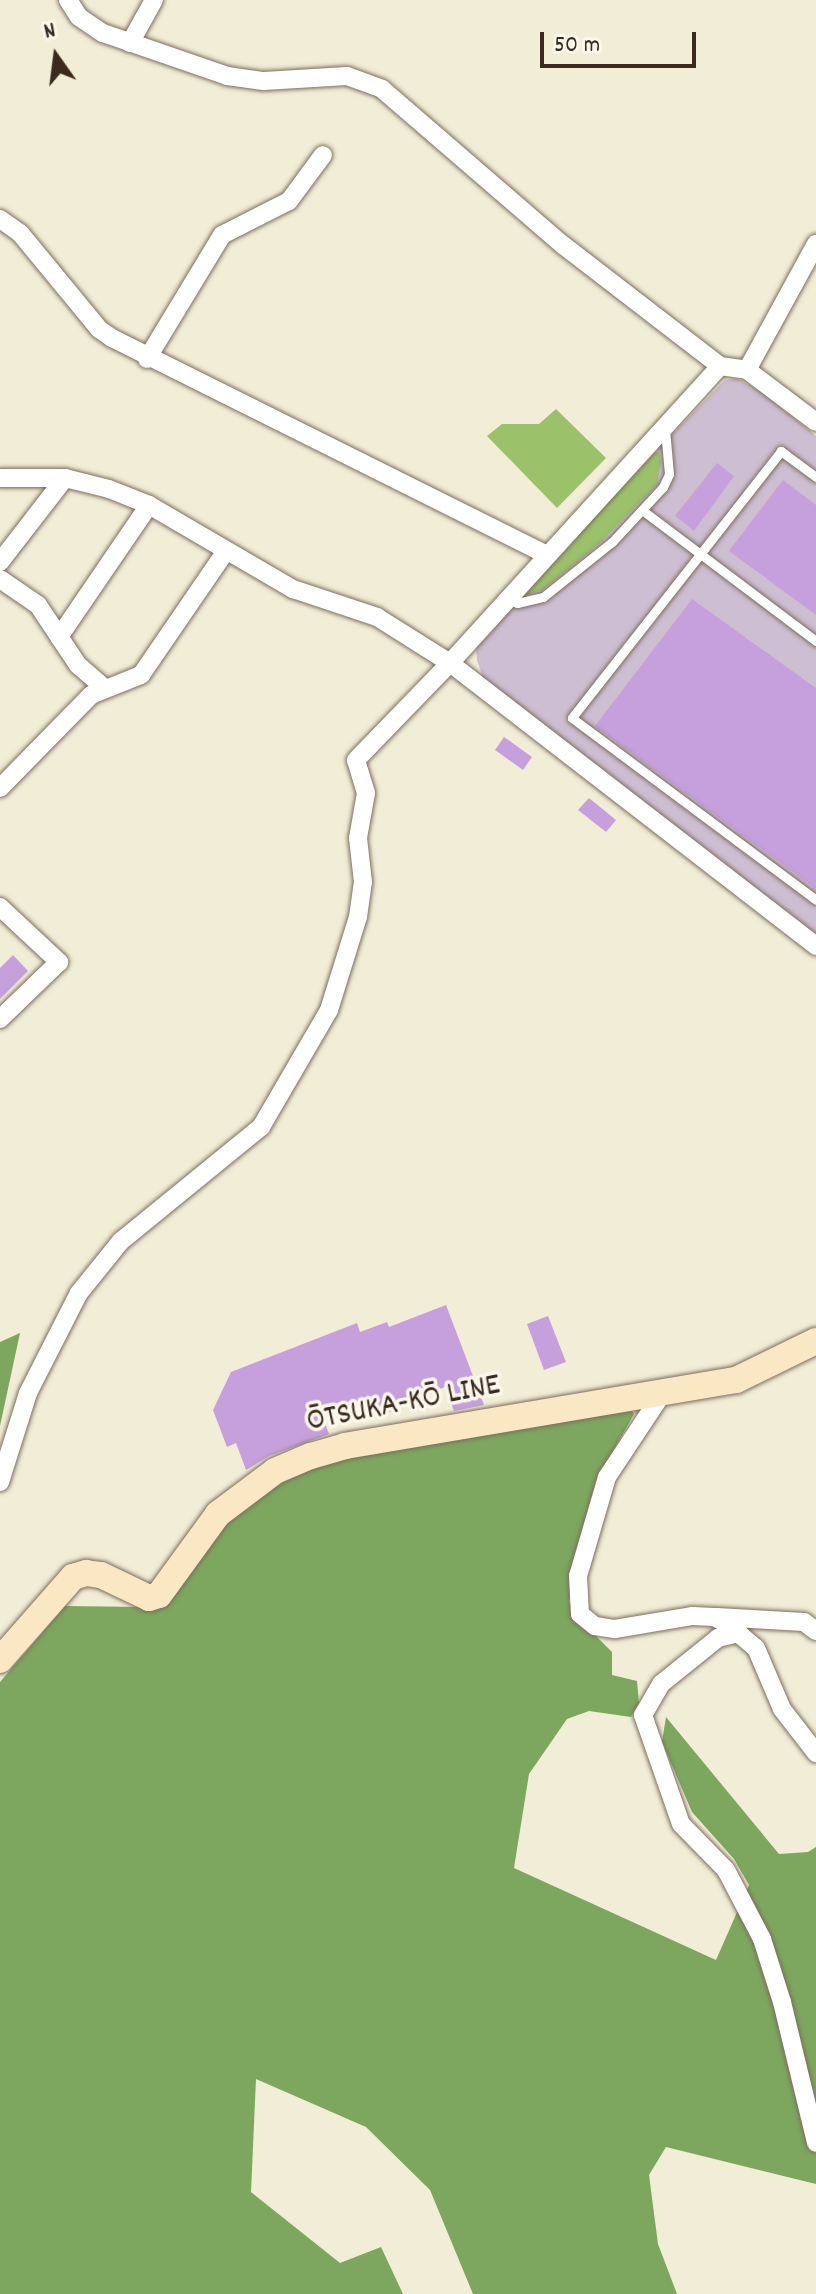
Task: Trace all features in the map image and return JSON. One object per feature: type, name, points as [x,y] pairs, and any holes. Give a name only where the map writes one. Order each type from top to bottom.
[{"type":"main road","name":"ŌTSUKA-KŌ LINE","points":[[0,1660],[73,1577],[86,1573],[101,1575],[149,1598],[159,1595],[218,1514],[275,1471],[311,1456],[345,1446],[736,1380],[816,1341]]},
{"type":"street","points":[[68,0],[79,17],[103,33],[227,76],[264,81],[347,76],[382,89],[563,245],[720,366],[747,370],[816,422]]},
{"type":"street","points":[[130,43],[154,0]]},
{"type":"street","points":[[147,359],[222,235],[289,201],[323,155]]},
{"type":"street","points":[[0,219],[20,233],[99,329],[147,359],[545,554]]},
{"type":"street","points":[[747,370],[816,244]]},
{"type":"street","points":[[0,1482],[28,1393],[79,1293],[121,1241],[261,1127],[329,1010],[358,917],[363,882],[358,838],[366,793],[356,760],[450,663],[545,554],[720,366]]},
{"type":"street","points":[[0,478],[65,478],[109,489],[149,505],[314,598],[377,617],[450,663],[816,946]]},
{"type":"street","points":[[0,562],[65,478]]},
{"type":"street","points":[[59,637],[149,505]]},
{"type":"street","points":[[0,788],[91,695],[141,675],[226,551]]},
{"type":"street","points":[[0,579],[38,605],[78,665],[104,688]]},
{"type":"street","points":[[0,907],[59,962],[0,1019]]},
{"type":"street","points":[[662,1394],[607,1477],[578,1576],[580,1614],[595,1626],[615,1629],[693,1616],[804,1622],[816,1631]]},
{"type":"street","points":[[714,1617],[756,1648],[782,1709],[816,1753]]},
{"type":"street","points":[[739,1633],[718,1638],[661,1684],[643,1715],[681,1824],[726,1870],[762,1939],[782,2002],[816,2143]]},
{"type":"lane","points":[[506,599],[517,603],[543,597],[612,542],[642,510],[663,487],[669,474],[665,426]]},
{"type":"lane","points":[[816,477],[781,451],[572,718],[816,900]]},
{"type":"lane","points":[[642,510],[816,641]]},
{"type":"shaded area","points":[[738,379],[760,391],[816,436],[816,935],[483,678],[477,660],[476,647],[587,522],[725,380]]},
{"type":"green space","points":[[556,409],[606,458],[557,508],[487,436],[502,424],[539,424]]},
{"type":"green space","points":[[655,452],[659,452],[661,462],[657,484],[601,542],[542,590],[524,595],[522,592]]},
{"type":"green space","points":[[20,1333],[0,1426],[0,1342]]},
{"type":"green space","points":[[631,1409],[634,1414],[598,1478],[569,1602],[579,1619],[612,1652],[612,1675],[637,1681],[639,1703],[631,1717],[589,1711],[567,1719],[529,1774],[514,1868],[716,1960],[749,1885],[734,1859],[692,1812],[662,1742],[666,1717],[779,1854],[808,1852],[816,1847],[816,2184],[666,2147],[649,2175],[658,2244],[677,2294],[473,2294],[430,2190],[366,2127],[256,2079],[251,2192],[340,2263],[381,2247],[403,2294],[0,2294],[0,1682],[65,1606],[144,1607],[166,1604],[229,1518],[279,1479],[354,1455]]},
{"type":"building","points":[[717,463],[734,476],[694,531],[675,516]]},
{"type":"building","points":[[783,480],[816,505],[816,615],[729,551]]},
{"type":"building","points":[[692,599],[816,688],[816,889],[595,726]]},
{"type":"building","points":[[504,737],[532,757],[523,770],[495,750]]},
{"type":"building","points":[[589,798],[616,820],[606,832],[578,810]]},
{"type":"building","points":[[13,955],[28,971],[0,999],[0,968]]},
{"type":"building","points":[[446,1305],[484,1405],[454,1411],[445,1387],[381,1416],[373,1396],[322,1415],[329,1434],[269,1456],[246,1470],[236,1443],[227,1447],[213,1410],[231,1372],[357,1323],[360,1332],[387,1322],[389,1327]]},
{"type":"building","points":[[548,1316],[566,1362],[544,1370],[527,1324]]}]
